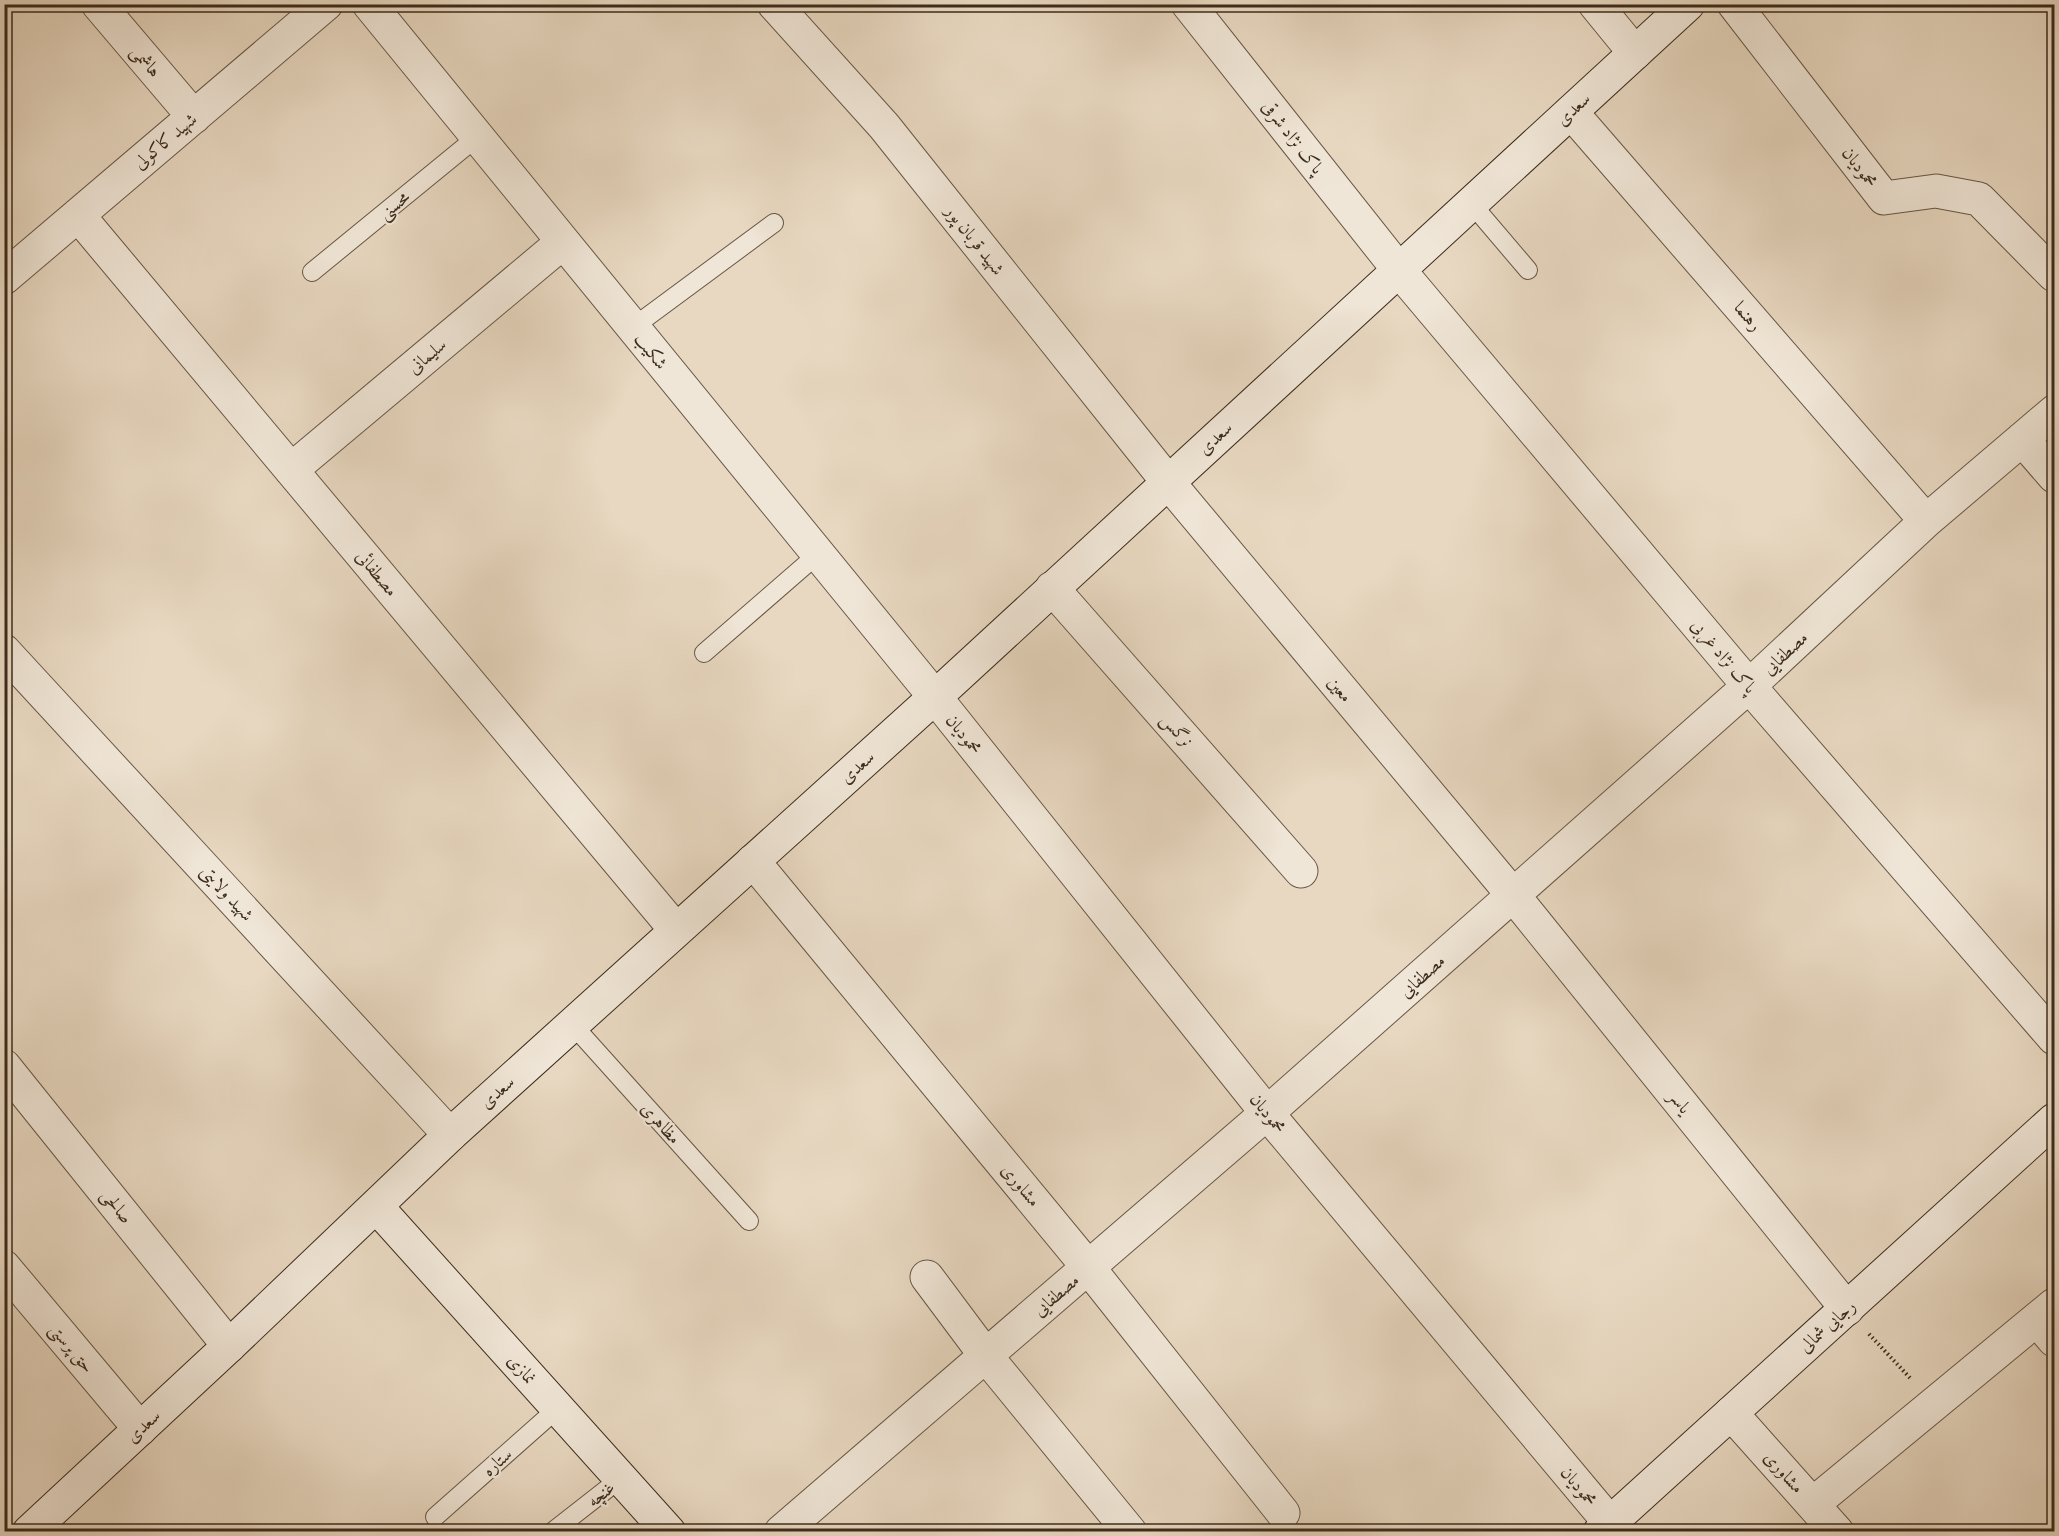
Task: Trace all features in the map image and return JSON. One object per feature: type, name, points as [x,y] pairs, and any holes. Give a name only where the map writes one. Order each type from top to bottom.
[{"type":"street","name":"هاشمی","points":[[98,4],[194,117]]},
{"type":"street","name":"شهید کاکولی","points":[[4,278],[326,4]]},
{"type":"street","name":"شکیب","points":[[369,4],[934,697]]},
{"type":"street","name":"شهید قربان پور","points":[[774,4],[884,126],[1168,482]]},
{"type":"street","name":"پاک نژاد شرقی","points":[[1188,4],[1398,270]]},
{"type":"street","points":[[1595,4],[1635,53]]},
{"type":"street","name":"سعدی","points":[[29,1532],[229,1346],[450,1135],[934,697],[1688,4]]},
{"type":"street","name":"محمودیان","points":[[1734,4],[1884,198],[1936,191],[1979,199],[2055,275]]},
{"type":"street","name":"رهنما","points":[[1571,112],[1926,521]]},
{"type":"street","name":"مصطفائی","points":[[78,216],[676,930]]},
{"type":"street","name":"سلیمانی","points":[[291,470],[563,242]]},
{"type":"street","name":"پاک نژاد غربی","points":[[1398,270],[1749,686],[2055,1038]]},
{"type":"street","name":"مصطفایی","points":[[781,1532],[1267,1113],[1749,686],[1926,521],[2055,412]]},
{"type":"street","points":[[2022,440],[2055,476]]},
{"type":"street","name":"معین","points":[[1168,482],[1513,895]]},
{"type":"street","name":"نرگس","points":[[1052,588],[1301,871]]},
{"type":"street","name":"شهید ولایتی","points":[[4,651],[450,1135]]},
{"type":"street","name":"محمودیان","points":[[934,697],[1267,1113],[1605,1527]]},
{"type":"street","name":"مشاوری","points":[[753,861],[1088,1267],[1283,1513]]},
{"type":"street","name":"یاسر","points":[[1513,895],[1847,1309]]},
{"type":"street","name":"صالحی","points":[[4,1066],[229,1346]]},
{"type":"street","name":"رجایی شمالی","points":[[1605,1527],[2055,1120]]},
{"type":"street","name":"نمازی","points":[[376,1206],[669,1532]]},
{"type":"street","name":"حق پرستی","points":[[4,1267],[140,1429]]},
{"type":"street","points":[[927,1277],[986,1356],[1130,1532]]},
{"type":"street","points":[[1813,1504],[1934,1404],[2049,1321]]},
{"type":"street","name":"مشاوری","points":[[1731,1413],[1837,1532]]},
{"type":"lane","name":"محسنی","points":[[312,273],[477,137]]},
{"type":"lane","points":[[1471,203],[1528,270]]},
{"type":"lane","points":[[633,328],[774,223]]},
{"type":"lane","points":[[704,653],[818,554]]},
{"type":"lane","name":"مظاهری","points":[[572,1024],[749,1221]]},
{"type":"lane","name":"ستاره","points":[[435,1517],[558,1408]]},
{"type":"lane","name":"غنچه","points":[[552,1532],[621,1478]]},
{"type":"path","points":[[1847,1309],[1934,1404]]}]
